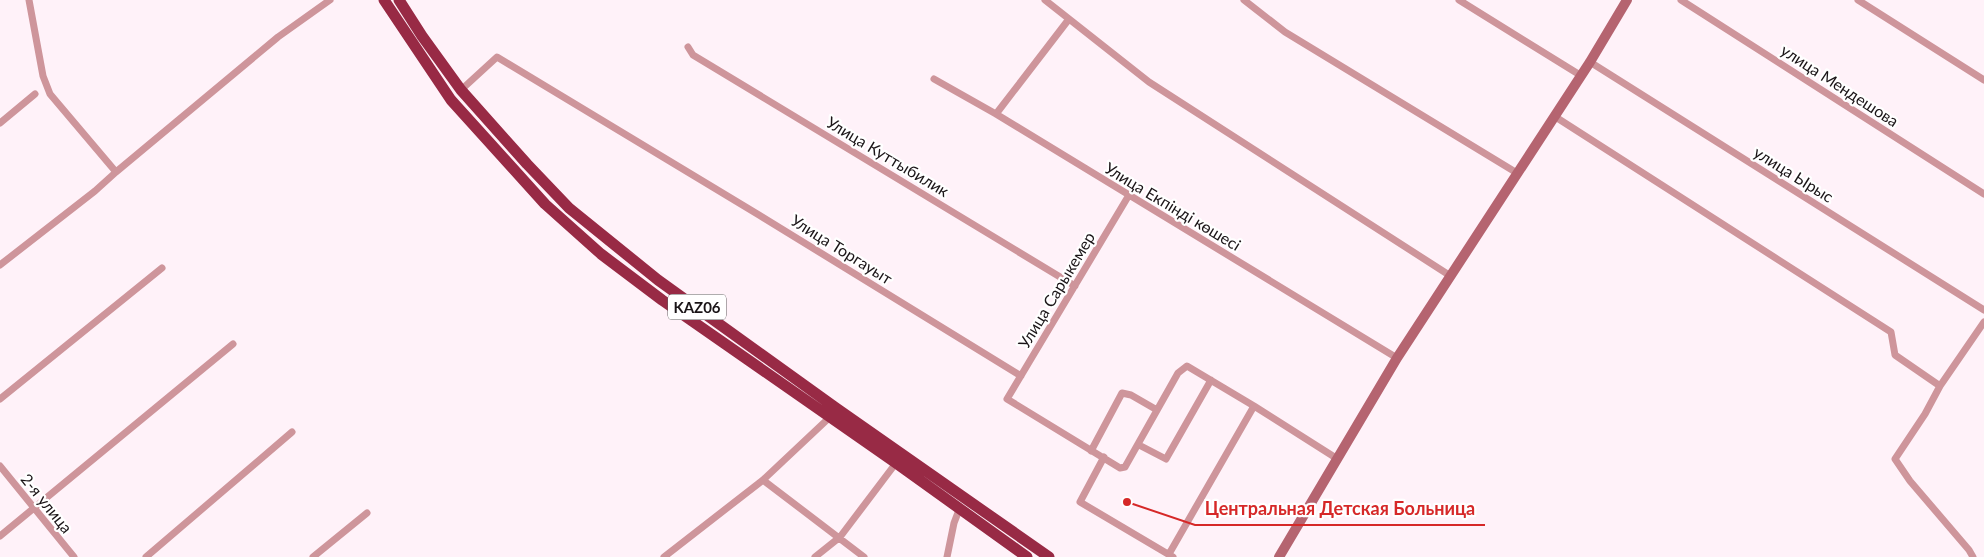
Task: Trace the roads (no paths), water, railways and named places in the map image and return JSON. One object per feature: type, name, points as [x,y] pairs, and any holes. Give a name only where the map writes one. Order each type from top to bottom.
[{"type":"highway","name":"KАZ06","points":[[384,0],[451,100],[545,204],[601,254],[662,300],[1027,557]]},
{"type":"highway","name":"KАZ06","points":[[399,0],[461,90],[569,208],[670,288],[836,408],[1049,557]]},
{"type":"highway","points":[[662,300],[670,288]]},
{"type":"main road","points":[[1279,557],[1397,358],[1449,275],[1590,62],[1627,0]]},
{"type":"street","points":[[29,0],[43,76],[50,94],[116,172]]},
{"type":"street","points":[[0,265],[95,192],[116,172],[278,37],[330,0]]},
{"type":"street","points":[[1045,0],[1149,82],[1449,275]]},
{"type":"street","points":[[1244,0],[1285,32],[1517,173]]},
{"type":"street","points":[[1459,0],[1580,75]]},
{"type":"street","name":"улица Мендешова","points":[[1681,0],[1984,194]]},
{"type":"street","points":[[1858,0],[1984,80]]},
{"type":"street","points":[[996,114],[1069,19]]},
{"type":"street","name":"Улица Куттыбилик","points":[[688,47],[693,55],[1075,286]]},
{"type":"street","name":"Улица Торгауыт","points":[[461,90],[497,56],[1021,376]]},
{"type":"street","name":"улица Ырыс","points":[[1590,62],[1984,310]]},
{"type":"street","name":"Улица Екпінді көшесі","points":[[934,80],[996,114],[1397,358]]},
{"type":"street","points":[[0,123],[35,94]]},
{"type":"street","points":[[1554,116],[1891,332],[1896,355],[1940,386]]},
{"type":"street","name":"Улица Сарыкемер","points":[[1091,451],[1007,400],[1129,195]]},
{"type":"street","points":[[0,399],[162,268]]},
{"type":"street","points":[[1973,557],[1895,459],[1926,414],[1940,386],[1981,332],[1984,322]]},
{"type":"street","points":[[0,536],[233,344]]},
{"type":"street","points":[[1157,410],[1131,395],[1122,393],[1091,451],[1120,468],[1125,467],[1178,373],[1187,366],[1336,458]]},
{"type":"street","points":[[1138,445],[1166,460],[1211,380]]},
{"type":"street","points":[[1104,457],[1080,502],[1171,556],[1254,406]]},
{"type":"street","points":[[664,557],[763,480],[830,417]]},
{"type":"street","points":[[146,557],[292,432]]},
{"type":"street","points":[[815,557],[840,537],[896,463]]},
{"type":"street","name":"2-я улица","points":[[0,466],[74,557]]},
{"type":"street","points":[[763,480],[864,557]]},
{"type":"street","points":[[947,557],[954,523],[959,510]]},
{"type":"street","points":[[313,557],[367,513]]},
{"type":"place","name":"Центральная Детская Больница","points":[[1127,502]]}]
